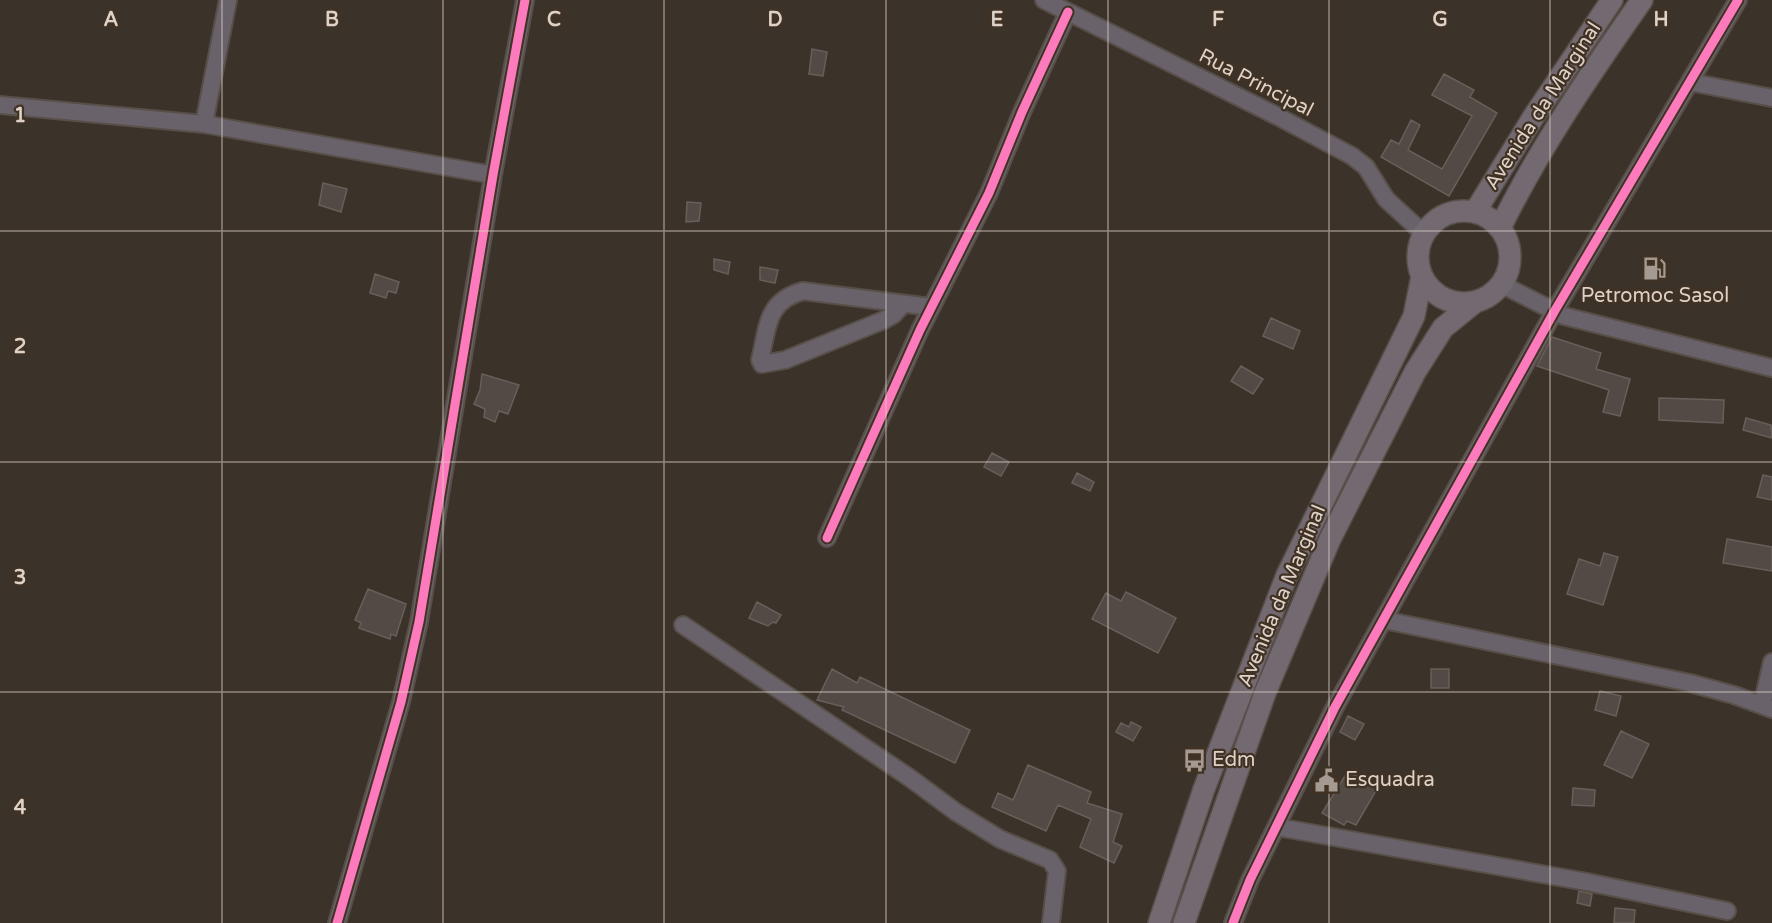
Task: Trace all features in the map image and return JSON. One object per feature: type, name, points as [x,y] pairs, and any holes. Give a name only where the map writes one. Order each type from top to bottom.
[{"type":"main road","name":"Avenida da Marginal","points":[[1475,212],[1534,116],[1612,0]]},
{"type":"main road","name":"Avenida da Marginal","points":[[1500,228],[1525,178],[1565,110],[1642,0]]},
{"type":"main road","points":[[1463,211],[1475,212],[1488,218],[1500,228],[1507,241],[1510,256],[1508,270],[1501,284],[1490,295],[1475,302],[1459,303],[1444,298],[1431,289],[1422,276],[1418,262],[1419,248],[1424,234],[1440,217],[1463,211]]},
{"type":"main road","name":"Avenida da Marginal","points":[[1159,923],[1203,789],[1287,575],[1414,316],[1422,276]]},
{"type":"main road","name":"Avenida da Marginal","points":[[1184,923],[1261,704],[1330,539],[1415,372],[1443,328],[1475,302]]},
{"type":"street","points":[[204,124],[228,0]]},
{"type":"street","points":[[337,923],[401,702],[419,622],[493,175],[525,0]]},
{"type":"street","name":"Rua Principal","points":[[1044,0],[1352,156],[1366,167],[1386,199],[1424,234]]},
{"type":"street","points":[[1233,923],[1250,879],[1335,707],[1554,312],[1630,179],[1738,0]]},
{"type":"street","points":[[827,538],[931,307],[989,193],[1022,112],[1068,12]]},
{"type":"street","points":[[1690,82],[1772,98]]},
{"type":"street","points":[[0,105],[204,124],[493,175]]},
{"type":"street","points":[[1501,284],[1554,312],[1772,368]]},
{"type":"street","points":[[903,304],[893,315],[884,320],[785,360],[762,364],[760,360],[774,308],[782,298],[792,294],[803,291],[931,307]]},
{"type":"street","points":[[1384,620],[1690,683],[1767,707],[1772,662]]},
{"type":"street","points":[[683,625],[910,778],[956,812],[1000,839],[1050,860],[1057,871],[1051,923]]},
{"type":"street","points":[[1277,827],[1587,882],[1727,911]]},
{"type":"building","points":[[812,49],[827,52],[823,76],[809,74]]},
{"type":"building","points":[[1444,74],[1474,90],[1470,97],[1497,113],[1449,196],[1381,157],[1391,140],[1399,144],[1411,120],[1420,125],[1408,150],[1442,169],[1472,116],[1432,95]]},
{"type":"building","points":[[323,183],[347,189],[341,212],[319,205]]},
{"type":"building","points":[[687,202],[701,203],[699,221],[686,222]]},
{"type":"building","points":[[714,259],[730,262],[728,274],[714,270]]},
{"type":"building","points":[[760,267],[778,270],[775,283],[760,280]]},
{"type":"building","points":[[375,274],[399,282],[396,293],[388,291],[386,298],[370,293]]},
{"type":"building","points":[[1271,318],[1300,331],[1293,349],[1263,336]]},
{"type":"building","points":[[1552,337],[1601,353],[1596,369],[1630,379],[1620,416],[1603,412],[1609,390],[1537,366]]},
{"type":"building","points":[[1241,366],[1263,379],[1253,394],[1231,381]]},
{"type":"building","points":[[482,374],[519,385],[508,414],[499,411],[495,422],[484,417],[485,409],[474,404],[480,390]]},
{"type":"building","points":[[1659,398],[1724,400],[1723,423],[1659,420]]},
{"type":"building","points":[[1746,418],[1771,425],[1772,438],[1743,430]]},
{"type":"building","points":[[992,453],[1009,462],[1001,476],[984,467]]},
{"type":"building","points":[[1077,473],[1094,482],[1090,491],[1072,483]]},
{"type":"building","points":[[1763,475],[1772,477],[1772,500],[1757,497]]},
{"type":"building","points":[[1727,539],[1772,547],[1772,571],[1723,563]]},
{"type":"building","points":[[1604,553],[1618,557],[1603,605],[1567,594],[1579,559],[1600,566]]},
{"type":"building","points":[[368,589],[406,604],[396,636],[391,634],[390,639],[359,628],[361,623],[355,620]]},
{"type":"building","points":[[1126,592],[1176,618],[1158,653],[1092,619],[1106,593],[1121,601]]},
{"type":"building","points":[[757,602],[781,615],[776,623],[773,622],[768,626],[749,618]]},
{"type":"building","points":[[832,669],[857,683],[860,677],[970,730],[955,763],[842,710],[844,707],[817,700]]},
{"type":"building","points":[[1431,669],[1449,669],[1449,688],[1431,688]]},
{"type":"building","points":[[1600,691],[1621,696],[1616,716],[1595,710]]},
{"type":"building","points":[[1348,716],[1364,724],[1355,740],[1340,732]]},
{"type":"building","points":[[1131,722],[1141,727],[1133,741],[1116,732],[1121,723],[1129,727]]},
{"type":"building","points":[[1621,731],[1649,744],[1632,778],[1604,765]]},
{"type":"building","points":[[1028,765],[1091,792],[1087,803],[1122,814],[1113,842],[1122,846],[1114,863],[1080,847],[1091,819],[1058,805],[1046,831],[992,807],[998,793],[1013,800]]},
{"type":"building","points":[[1348,771],[1377,789],[1356,825],[1347,821],[1344,825],[1322,813]]},
{"type":"building","points":[[1573,788],[1595,790],[1594,806],[1572,805]]},
{"type":"building","points":[[1579,891],[1592,894],[1590,906],[1577,903]]},
{"type":"building","points":[[1615,908],[1635,910],[1634,923],[1614,923]]},
{"type":"cycle path","points":[[337,923],[401,702],[419,622],[493,175],[525,0]]},
{"type":"cycle path","points":[[1233,923],[1250,880],[1335,707],[1554,312],[1738,0]]},
{"type":"cycle path","points":[[827,538],[920,330],[989,193],[1022,112],[1068,12]]},
{"type":"place","name":"Petromoc Sasol","points":[[1655,269]]},
{"type":"place","name":"Edm","points":[[1194,760]]},
{"type":"place","name":"Esquadra","points":[[1327,780]]}]
